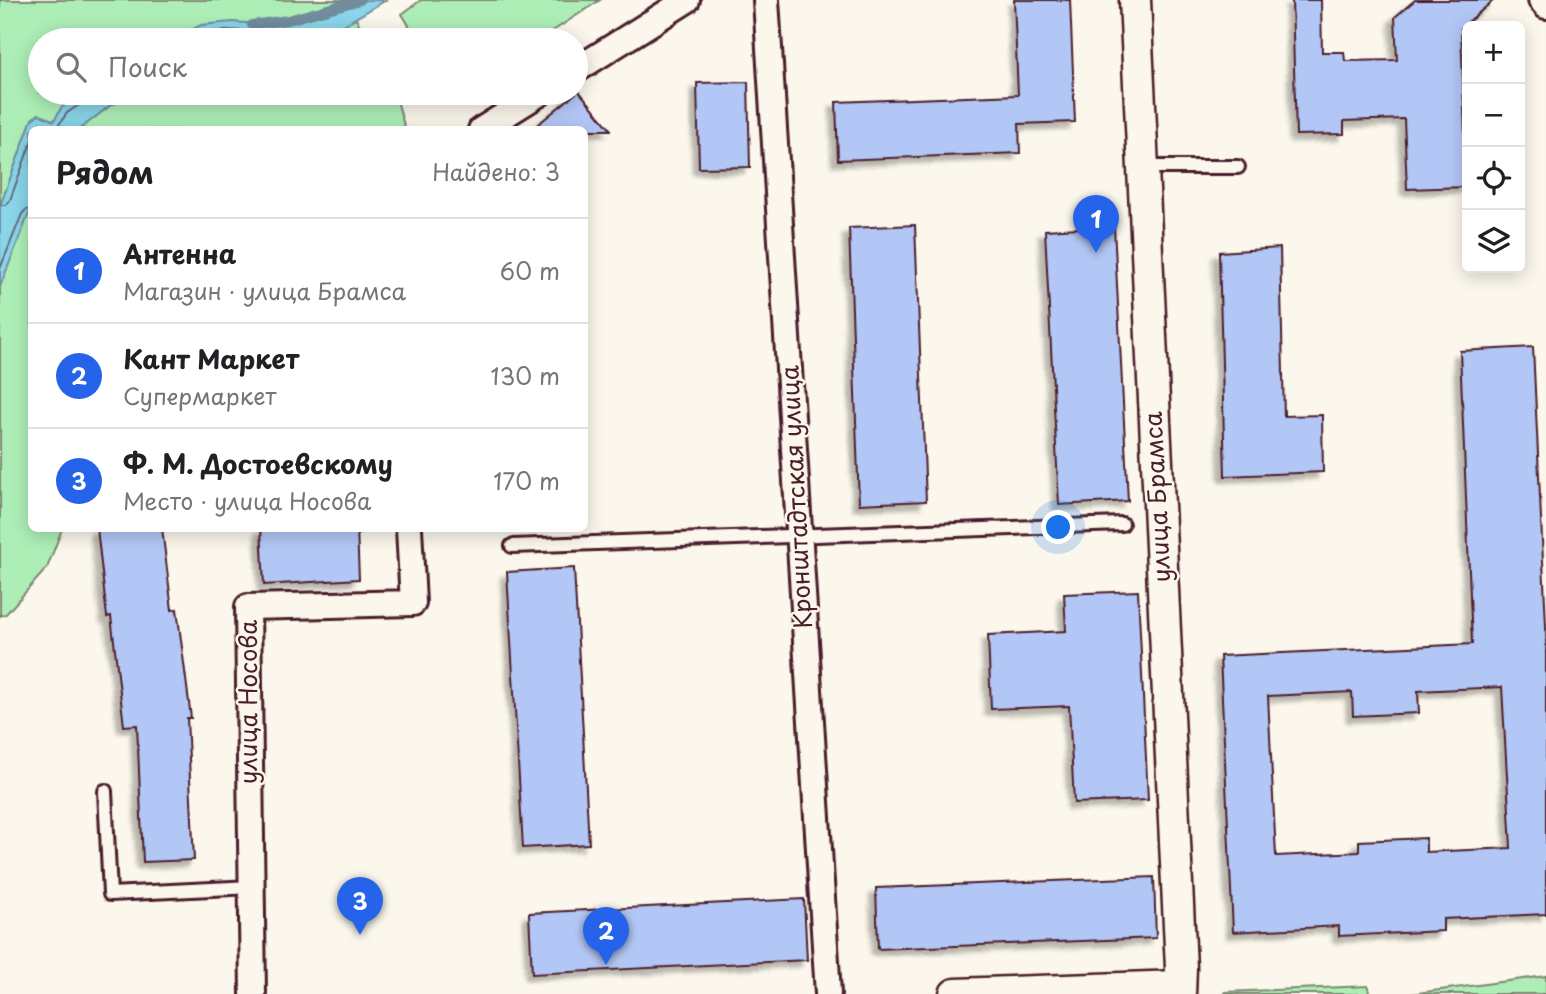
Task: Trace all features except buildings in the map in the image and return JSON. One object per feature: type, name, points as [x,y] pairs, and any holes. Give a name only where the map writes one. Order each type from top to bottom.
[{"type":"street","points":[[588,62],[687,0]]},
{"type":"street","name":"Кронштадтская улица","points":[[766,0],[828,994]]},
{"type":"street","name":"улица Брамса","points":[[1135,0],[1180,990]]},
{"type":"street","points":[[1541,0],[1546,6]]},
{"type":"street","points":[[487,126],[521,105]]},
{"type":"street","name":"улица Носова","points":[[253,994],[248,607],[413,603],[409,532]]},
{"type":"street","points":[[955,994],[1180,990]]},
{"type":"lane","points":[[1142,167],[1238,167]]},
{"type":"lane","points":[[512,546],[1122,524]]},
{"type":"lane","points":[[105,791],[110,894],[251,887]]},
{"type":"green space","points":[[0,0],[346,0],[361,28],[28,28],[28,105],[398,105],[404,126],[28,126],[28,532],[61,532],[47,568],[6,614],[0,616]]},
{"type":"green space","points":[[421,0],[600,0],[557,28],[411,28],[402,14]]},
{"type":"green space","points":[[1546,976],[1546,994],[1410,994]]},
{"type":"green space","points":[[1368,986],[1369,994],[1225,994],[1225,992]]},
{"type":"water","points":[[355,0],[386,0],[338,28],[195,28],[232,22],[277,25],[330,12]]},
{"type":"water","points":[[66,105],[111,105],[84,126],[29,126],[32,119],[39,114],[54,121]]},
{"type":"water","points":[[28,130],[28,216],[0,287],[0,206]]},
{"type":"waterway","points":[[252,25],[288,20],[360,0]]},
{"type":"place","name":"Антенна","points":[[1096,253]]},
{"type":"place","name":"Ф. М. Достоевскому","points":[[360,935]]},
{"type":"place","name":"Кант Маркет","points":[[606,965]]}]
